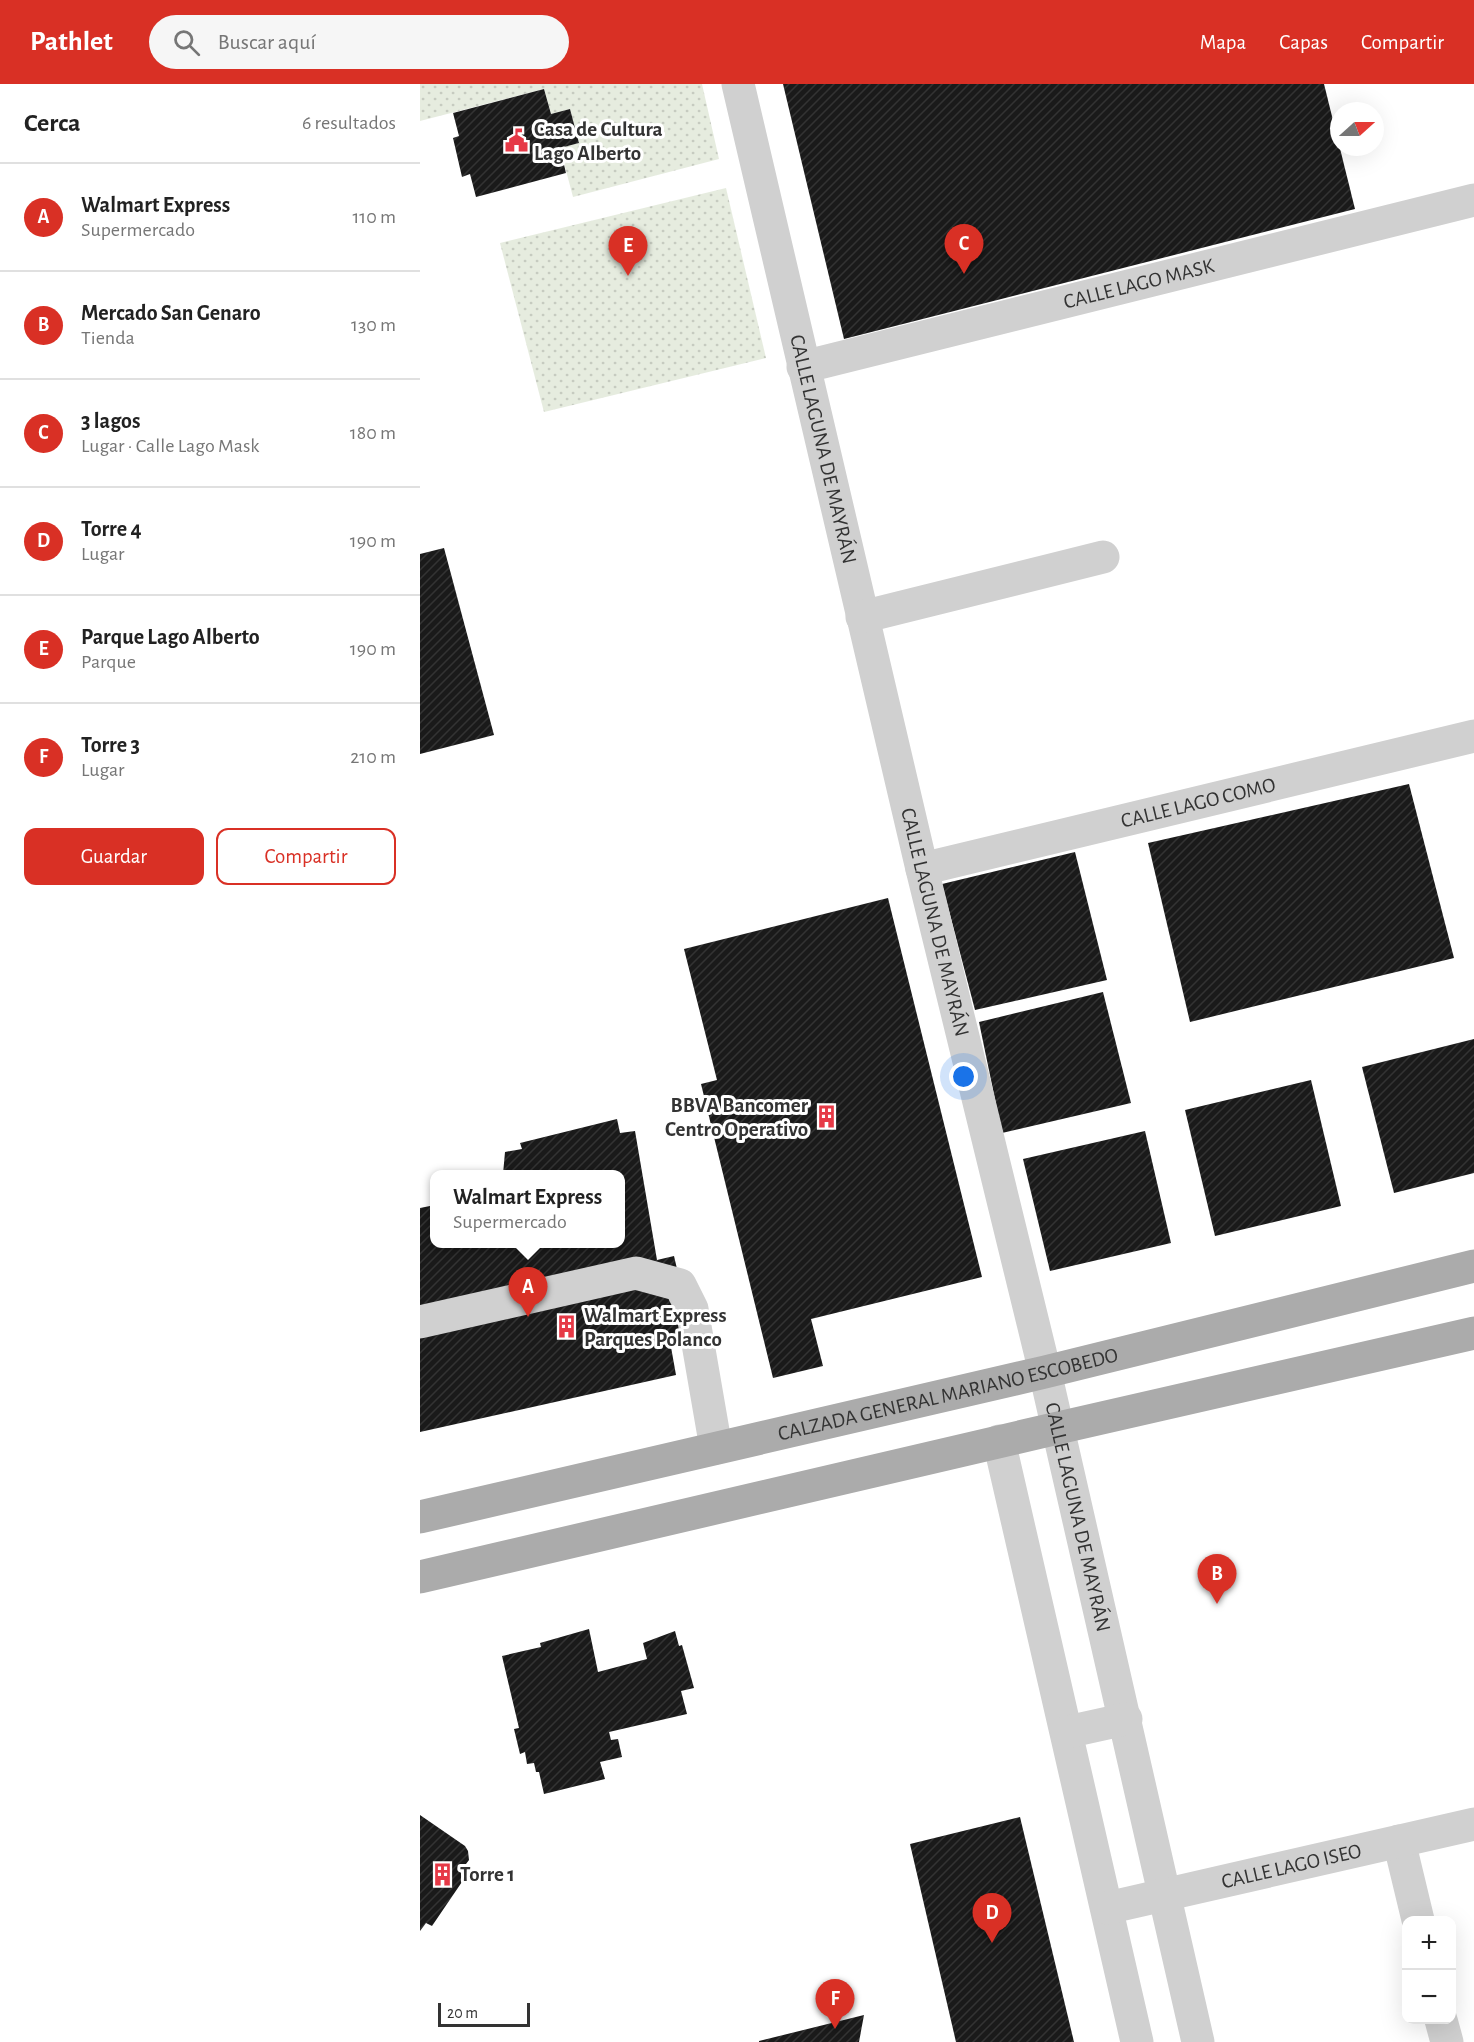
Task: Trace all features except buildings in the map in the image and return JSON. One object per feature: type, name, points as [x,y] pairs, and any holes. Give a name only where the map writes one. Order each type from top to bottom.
[{"type":"main road","name":"CALZADA GENERAL MARIANO ESCOBEDO","points":[[420,1517],[1045,1372],[1474,1266]]},
{"type":"main road","points":[[420,1577],[999,1441],[1474,1333]]},
{"type":"street","name":"CALLE LAGUNA DE MAYRÁN","points":[[738,84],[922,869],[1045,1372],[1198,2042]]},
{"type":"street","name":"CALLE LAGO MASK","points":[[803,367],[1474,200]]},
{"type":"street","points":[[862,617],[1103,557]]},
{"type":"street","name":"CALLE LAGO COMO","points":[[922,869],[1474,736]]},
{"type":"street","points":[[420,1322],[636,1273],[680,1285],[692,1309],[716,1448]]},
{"type":"street","points":[[999,1441],[1137,2042]]},
{"type":"street","points":[[1066,1732],[1126,1719]]},
{"type":"street","name":"CALLE LAGO ISEO","points":[[1107,1908],[1474,1824]]},
{"type":"street","points":[[1399,1841],[1417,1916]]},
{"type":"street","points":[[1442,2024],[1447,2042]]},
{"type":"shaded area","points":[[420,84],[702,84],[719,159],[573,197],[560,148],[579,143],[570,109],[551,114],[544,89],[420,121]]},
{"type":"shaded area","points":[[726,188],[766,358],[544,412],[500,243]]},
{"type":"place","name":"Casa de Cultura Lago Alberto","points":[[516,141]]},
{"type":"place","name":"3 lagos","points":[[964,274]]},
{"type":"place","name":"Parque Lago Alberto","points":[[628,276]]},
{"type":"place","name":"BBVA Bancomer Centro Operativo","points":[[826,1117]]},
{"type":"place","name":"Walmart Express","points":[[528,1317]]},
{"type":"place","name":"Walmart Express Parques Polanco","points":[[566,1327]]},
{"type":"place","name":"Mercado San Genaro","points":[[1217,1604]]},
{"type":"place","name":"Torre 1","points":[[442,1874]]},
{"type":"place","name":"Torre 4","points":[[992,1943]]},
{"type":"place","name":"Torre 3","points":[[835,2029]]}]
